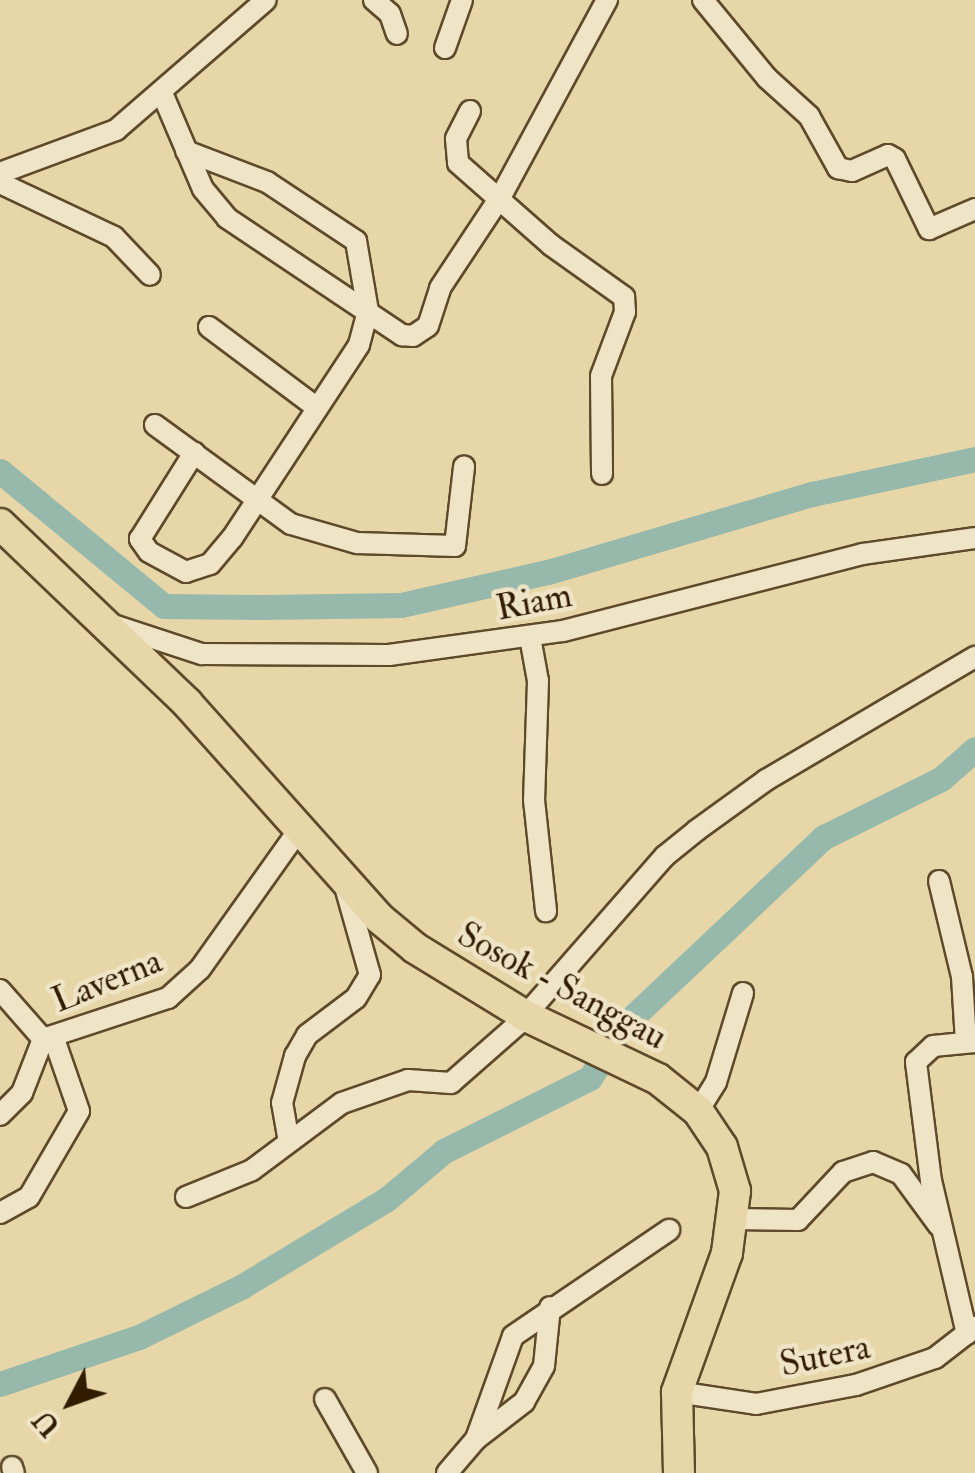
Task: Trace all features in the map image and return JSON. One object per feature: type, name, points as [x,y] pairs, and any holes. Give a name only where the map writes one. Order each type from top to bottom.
[{"type":"highway","name":"Sosok - Sanggau","points":[[0,524],[101,620],[414,948],[526,1016],[651,1076],[698,1111],[730,1170],[734,1219],[677,1392],[679,1473]]},
{"type":"street","points":[[0,173],[116,130],[266,0]]},
{"type":"street","points":[[374,0],[390,14],[397,34]]},
{"type":"street","points":[[445,48],[462,0]]},
{"type":"street","points":[[162,93],[204,189],[227,218],[402,335],[423,332],[440,288],[501,196],[607,0]]},
{"type":"street","points":[[703,0],[767,78],[809,116],[838,168],[852,171],[888,155],[895,159],[930,229],[975,209]]},
{"type":"street","points":[[470,111],[456,139],[458,163],[501,196],[550,245],[624,297],[626,312],[601,376],[602,474]]},
{"type":"street","points":[[186,150],[268,182],[356,241],[368,312],[359,344],[232,538],[201,569],[186,572],[149,552],[141,531],[194,453]]},
{"type":"street","points":[[0,183],[114,236],[150,275]]},
{"type":"street","points":[[209,327],[316,407]]},
{"type":"street","points":[[155,425],[290,524],[339,541],[452,547],[464,468]]},
{"type":"street","name":"Riam","points":[[101,620],[184,649],[236,656],[389,655],[530,637],[863,554],[975,538]]},
{"type":"street","points":[[530,637],[538,681],[534,800],[546,910]]},
{"type":"street","points":[[186,1197],[252,1170],[331,1108],[398,1083],[444,1086],[526,1016],[665,856],[697,830],[766,780],[975,657]]},
{"type":"street","name":"Laverna","points":[[0,990],[48,1039],[180,990],[301,828]]},
{"type":"street","points":[[290,1142],[282,1103],[295,1056],[307,1035],[356,998],[370,975],[343,877]]},
{"type":"street","points":[[939,880],[962,978],[970,1042],[926,1049],[916,1062],[941,1227],[975,1358]]},
{"type":"street","points":[[698,1111],[716,1082],[743,993]]},
{"type":"street","points":[[0,1115],[22,1093],[48,1039]]},
{"type":"street","points":[[0,1214],[28,1198],[78,1111],[48,1039]]},
{"type":"street","points":[[734,1219],[798,1220],[844,1172],[874,1162],[901,1174],[941,1227]]},
{"type":"street","points":[[476,1439],[513,1336],[550,1307],[669,1230]]},
{"type":"street","points":[[447,1473],[476,1439],[524,1402],[544,1366],[550,1307]]},
{"type":"street","name":"Sutera","points":[[677,1392],[756,1404],[886,1376],[966,1335]]},
{"type":"street","points":[[325,1399],[367,1473]]},
{"type":"waterway","points":[[0,471],[164,606],[262,607],[401,605],[548,572],[812,494],[975,459]]},
{"type":"waterway","points":[[0,1384],[139,1337],[241,1287],[387,1199],[444,1151],[590,1078],[621,1028],[824,837],[941,779],[975,749]]}]
